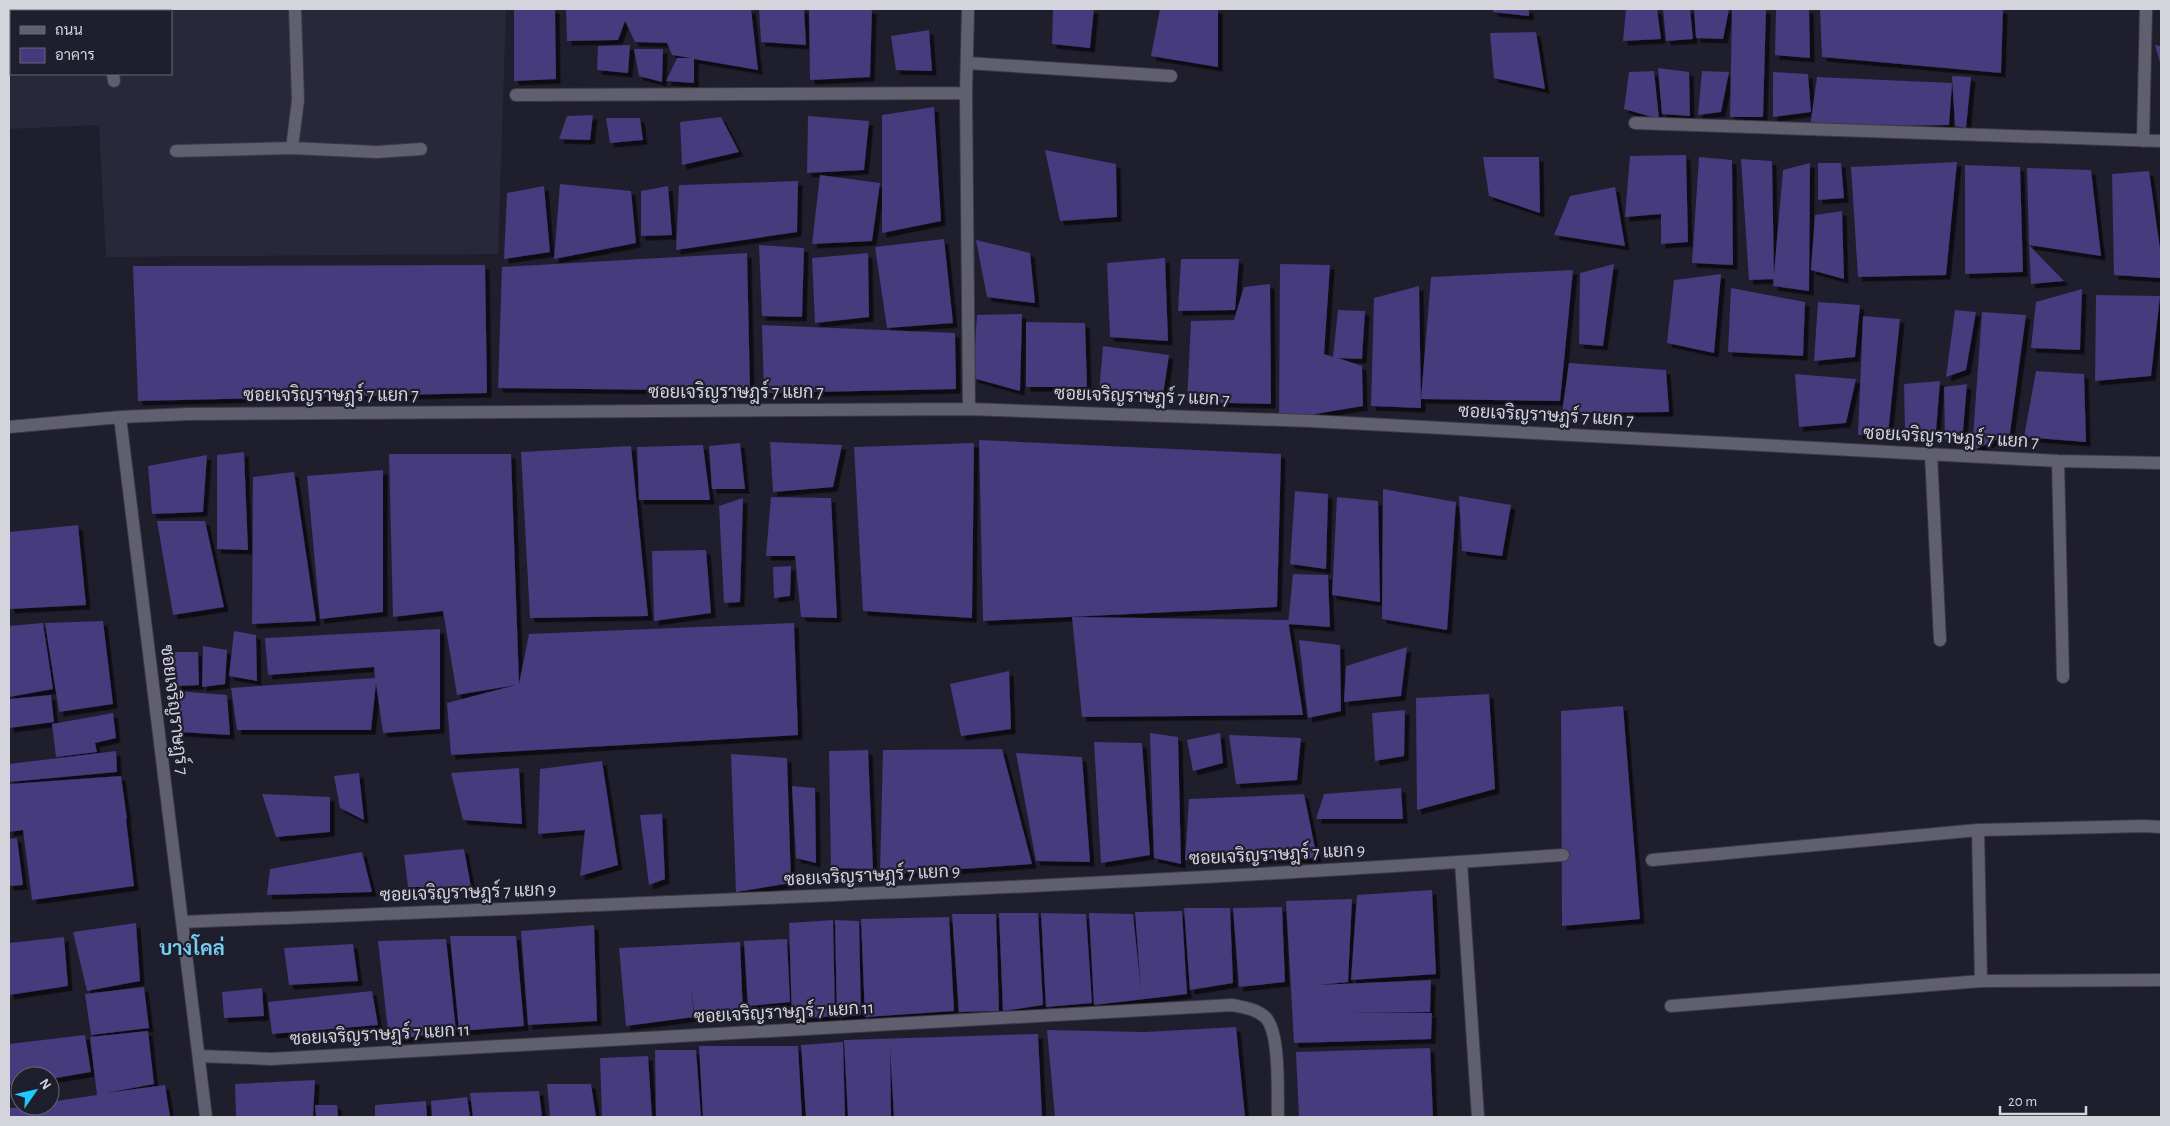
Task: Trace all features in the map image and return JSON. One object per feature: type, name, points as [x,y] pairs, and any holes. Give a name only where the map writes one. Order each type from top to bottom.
[{"type":"street","points":[[292,148],[298,100],[295,9]]},
{"type":"street","points":[[968,9],[966,93],[969,409]]},
{"type":"street","points":[[2143,141],[2146,9]]},
{"type":"street","points":[[967,63],[1171,76]]},
{"type":"street","points":[[516,95],[966,93]]},
{"type":"street","points":[[1635,123],[2161,141]]},
{"type":"street","points":[[176,151],[292,148],[377,152],[421,149]]},
{"type":"street","name":"ซอยเจริญราษฎร์ 7 แยก 7","points":[[120,417],[188,414],[969,409],[1311,421],[2058,461],[2161,463]]},
{"type":"street","points":[[9,427],[120,417]]},
{"type":"street","name":"ซอยเจริญราษฎร์ 7","points":[[120,417],[206,1117]]},
{"type":"street","points":[[1931,454],[1940,640]]},
{"type":"street","points":[[2058,461],[2063,677]]},
{"type":"street","points":[[1652,860],[1978,830],[2144,826],[2161,828]]},
{"type":"street","points":[[1978,830],[1981,981]]},
{"type":"street","name":"ซอยเจริญราษฎร์ 7 แยก 9","points":[[183,922],[737,900],[1563,855]]},
{"type":"street","points":[[1461,862],[1478,1117]]},
{"type":"street","points":[[1671,1006],[1981,981],[2161,980]]},
{"type":"street","name":"ซอยเจริญราษฎร์ 7 แยก 11","points":[[200,1056],[271,1059],[1232,1005],[1252,1009],[1266,1017],[1274,1034],[1278,1117]]},
{"type":"shaded area","points":[[9,9],[506,9],[498,254],[106,257],[99,125],[9,129]]},
{"type":"building","points":[[514,9],[555,9],[556,79],[514,81]]},
{"type":"building","points":[[566,9],[751,9],[758,70],[694,59],[694,83],[666,81],[677,58],[691,58],[672,55],[667,43],[635,42],[625,21],[618,40],[567,41]]},
{"type":"building","points":[[759,9],[804,9],[806,45],[761,42]]},
{"type":"building","points":[[809,9],[872,9],[870,77],[810,80]]},
{"type":"building","points":[[1053,9],[1094,9],[1090,48],[1052,44]]},
{"type":"building","points":[[1160,9],[1218,9],[1218,67],[1151,56]]},
{"type":"building","points":[[1493,9],[1529,9],[1529,16],[1493,12]]},
{"type":"building","points":[[1626,9],[1657,9],[1661,39],[1623,41]]},
{"type":"building","points":[[1663,9],[1690,9],[1693,39],[1666,41]]},
{"type":"building","points":[[1694,9],[1729,9],[1723,39],[1696,38]]},
{"type":"building","points":[[1732,9],[1766,9],[1763,117],[1730,117]]},
{"type":"building","points":[[1776,9],[1809,9],[1810,58],[1775,55]]},
{"type":"building","points":[[1820,9],[2003,9],[2001,73],[1822,57]]},
{"type":"building","points":[[929,30],[932,71],[896,70],[891,36]]},
{"type":"building","points":[[1536,32],[1545,89],[1494,78],[1490,33]]},
{"type":"building","points":[[630,45],[628,73],[597,70],[598,46]]},
{"type":"building","points":[[2155,45],[2161,46],[2161,66]]},
{"type":"building","points":[[634,49],[663,49],[662,82],[639,76]]},
{"type":"building","points":[[1658,68],[1689,72],[1690,116],[1662,114]]},
{"type":"building","points":[[1654,71],[1659,119],[1624,109],[1629,72]]},
{"type":"building","points":[[1702,71],[1729,72],[1721,112],[1698,115]]},
{"type":"building","points":[[1773,72],[1808,74],[1811,112],[1773,117]]},
{"type":"building","points":[[1952,76],[1971,77],[1966,128],[1955,126]]},
{"type":"building","points":[[1817,77],[1952,83],[1949,125],[1810,127]]},
{"type":"building","points":[[934,107],[941,221],[882,233],[882,115]]},
{"type":"building","points":[[593,115],[590,140],[559,139],[567,116]]},
{"type":"building","points":[[808,116],[869,121],[864,170],[807,173]]},
{"type":"building","points":[[721,117],[739,152],[682,165],[680,122]]},
{"type":"building","points":[[606,118],[640,118],[643,140],[610,143]]},
{"type":"building","points":[[1045,150],[1116,164],[1117,217],[1060,221]]},
{"type":"building","points":[[1686,155],[1688,242],[1661,244],[1661,214],[1625,217],[1630,156]]},
{"type":"building","points":[[1483,157],[1539,157],[1540,213],[1489,196]]},
{"type":"building","points":[[1699,157],[1732,160],[1733,265],[1692,263]]},
{"type":"building","points":[[1741,159],[1772,161],[1774,279],[1749,280]]},
{"type":"building","points":[[1957,162],[1946,275],[1858,277],[1851,167]]},
{"type":"building","points":[[1810,163],[1809,291],[1773,286],[1783,170]]},
{"type":"building","points":[[1818,163],[1841,163],[1844,198],[1818,200]]},
{"type":"building","points":[[1965,165],[2020,167],[2023,272],[1965,274]]},
{"type":"building","points":[[2027,168],[2091,170],[2101,256],[2029,245]]},
{"type":"building","points":[[2149,171],[2161,256],[2161,278],[2114,275],[2112,174]]},
{"type":"building","points":[[820,175],[880,183],[872,241],[812,244]]},
{"type":"building","points":[[798,181],[797,232],[676,250],[679,185]]},
{"type":"building","points":[[560,184],[631,191],[636,243],[554,259]]},
{"type":"building","points":[[544,186],[550,252],[504,259],[507,193]]},
{"type":"building","points":[[668,186],[672,235],[641,236],[641,191]]},
{"type":"building","points":[[1615,187],[1625,246],[1554,235],[1570,196]]},
{"type":"building","points":[[1842,211],[1844,279],[1811,270],[1815,215]]},
{"type":"building","points":[[944,239],[953,323],[887,328],[875,247]]},
{"type":"building","points":[[976,240],[1030,253],[1035,303],[987,297]]},
{"type":"building","points":[[759,245],[804,248],[802,317],[762,316]]},
{"type":"building","points":[[2029,245],[2064,281],[2031,284]]},
{"type":"building","points":[[747,253],[750,391],[498,388],[502,267]]},
{"type":"building","points":[[868,253],[869,317],[815,323],[812,258]]},
{"type":"building","points":[[1165,258],[1168,341],[1110,337],[1107,263]]},
{"type":"building","points":[[1181,259],[1239,259],[1235,310],[1178,311]]},
{"type":"building","points":[[1280,264],[1330,265],[1324,354],[1333,357],[1338,310],[1365,311],[1362,359],[1338,358],[1362,366],[1363,406],[1279,420]]},
{"type":"building","points":[[1614,264],[1603,346],[1579,344],[1580,273]]},
{"type":"building","points":[[485,265],[487,393],[138,401],[133,266]]},
{"type":"building","points":[[1573,270],[1560,401],[1421,399],[1431,277]]},
{"type":"building","points":[[1721,274],[1714,353],[1667,343],[1674,280]]},
{"type":"building","points":[[1270,284],[1271,404],[1187,402],[1191,321],[1234,320],[1244,287]]},
{"type":"building","points":[[1419,286],[1421,408],[1371,406],[1374,298]]},
{"type":"building","points":[[1731,288],[1805,302],[1803,356],[1728,352]]},
{"type":"building","points":[[2082,289],[2080,350],[2031,348],[2036,302]]},
{"type":"building","points":[[2096,295],[2160,296],[2151,376],[2095,381]]},
{"type":"building","points":[[1818,302],[1860,305],[1855,357],[1814,361]]},
{"type":"building","points":[[1955,310],[1976,312],[1966,370],[1946,377]]},
{"type":"building","points":[[1982,312],[2026,315],[2010,433],[1972,451]]},
{"type":"building","points":[[1022,314],[1020,391],[973,378],[977,315]]},
{"type":"building","points":[[1863,316],[1900,319],[1888,434],[1858,435]]},
{"type":"building","points":[[1026,322],[1085,323],[1087,387],[1026,387]]},
{"type":"building","points":[[762,325],[955,333],[956,389],[764,393]]},
{"type":"building","points":[[1103,346],[1169,355],[1163,395],[1099,393]]},
{"type":"building","points":[[1569,363],[1666,370],[1669,412],[1562,413]]},
{"type":"building","points":[[2036,371],[2084,374],[2086,442],[2024,437]]},
{"type":"building","points":[[1795,374],[1856,379],[1846,423],[1799,427]]},
{"type":"building","points":[[1940,381],[1936,431],[1905,433],[1904,384]]},
{"type":"building","points":[[1967,384],[1962,442],[1945,439],[1944,387]]},
{"type":"building","points":[[979,440],[1281,454],[1277,607],[983,621]]},
{"type":"building","points":[[770,442],[842,445],[833,487],[773,492]]},
{"type":"building","points":[[740,443],[745,489],[712,489],[709,446]]},
{"type":"building","points":[[974,443],[972,618],[863,611],[854,447]]},
{"type":"building","points":[[703,445],[710,500],[639,500],[637,447]]},
{"type":"building","points":[[631,446],[648,616],[530,618],[521,452]]},
{"type":"building","points":[[244,452],[248,550],[217,549],[217,455]]},
{"type":"building","points":[[389,454],[511,454],[519,684],[529,634],[794,623],[798,735],[451,755],[447,703],[516,685],[457,695],[443,611],[393,617]]},
{"type":"building","points":[[207,455],[203,512],[152,514],[148,466]]},
{"type":"building","points":[[383,470],[383,612],[320,619],[307,476]]},
{"type":"building","points":[[294,472],[316,621],[252,624],[253,477]]},
{"type":"building","points":[[1383,489],[1456,502],[1447,630],[1382,619]]},
{"type":"building","points":[[1295,491],[1328,494],[1326,569],[1290,564]]},
{"type":"building","points":[[1459,496],[1511,505],[1502,556],[1462,551]]},
{"type":"building","points":[[771,497],[831,498],[837,618],[801,617],[795,556],[766,556]]},
{"type":"building","points":[[1337,497],[1378,501],[1380,602],[1332,595]]},
{"type":"building","points":[[743,498],[740,602],[724,603],[719,506]]},
{"type":"building","points":[[157,521],[205,521],[224,607],[173,615]]},
{"type":"building","points":[[78,525],[86,605],[10,609],[9,532]]},
{"type":"building","points":[[706,550],[711,613],[654,621],[652,551]]},
{"type":"building","points":[[791,566],[790,596],[774,598],[773,567]]},
{"type":"building","points":[[1293,574],[1328,575],[1330,627],[1288,624]]},
{"type":"building","points":[[1072,617],[1288,620],[1303,715],[1082,717]]},
{"type":"building","points":[[103,621],[113,704],[59,712],[45,623]]},
{"type":"building","points":[[43,623],[53,689],[9,697],[9,626]]},
{"type":"building","points":[[440,629],[440,729],[383,733],[376,683],[371,730],[237,730],[231,688],[375,678],[374,667],[268,675],[265,638]]},
{"type":"building","points":[[234,631],[256,635],[257,681],[229,676]]},
{"type":"building","points":[[1299,640],[1340,645],[1341,711],[1308,718]]},
{"type":"building","points":[[203,646],[227,650],[225,684],[202,687]]},
{"type":"building","points":[[1407,647],[1401,696],[1344,702],[1346,666]]},
{"type":"building","points":[[172,652],[198,652],[199,685],[177,686]]},
{"type":"building","points":[[1009,671],[1011,729],[961,736],[950,684]]},
{"type":"building","points":[[177,691],[227,695],[230,735],[179,732]]},
{"type":"building","points":[[1489,694],[1495,789],[1417,810],[1416,698]]},
{"type":"building","points":[[51,695],[54,722],[9,728],[9,699]]},
{"type":"building","points":[[1623,706],[1640,919],[1562,926],[1561,711]]},
{"type":"building","points":[[1405,710],[1404,756],[1375,761],[1372,713]]},
{"type":"building","points":[[113,713],[116,738],[95,743],[97,752],[56,757],[52,724]]},
{"type":"building","points":[[1150,733],[1178,737],[1181,864],[1154,858]]},
{"type":"building","points":[[1220,733],[1223,763],[1193,771],[1187,740]]},
{"type":"building","points":[[1229,735],[1301,738],[1297,780],[1236,784]]},
{"type":"building","points":[[1094,742],[1142,743],[1150,855],[1101,863]]},
{"type":"building","points":[[1002,749],[1032,864],[880,875],[883,750]]},
{"type":"building","points":[[868,750],[873,869],[831,868],[829,751]]},
{"type":"building","points":[[116,751],[117,772],[9,782],[9,764]]},
{"type":"building","points":[[1016,753],[1082,757],[1090,862],[1036,861]]},
{"type":"building","points":[[731,754],[787,758],[791,883],[736,892]]},
{"type":"building","points":[[602,761],[618,865],[580,876],[585,830],[538,834],[540,769]]},
{"type":"building","points":[[519,768],[522,824],[463,820],[451,773]]},
{"type":"building","points":[[359,773],[364,820],[340,808],[334,776]]},
{"type":"building","points":[[121,776],[134,886],[32,900],[23,830],[9,832],[9,784]]},
{"type":"building","points":[[792,786],[815,788],[816,863],[796,858]]},
{"type":"building","points":[[1401,788],[1403,819],[1316,819],[1324,794]]},
{"type":"building","points":[[262,794],[330,797],[330,832],[276,837]]},
{"type":"building","points":[[1304,794],[1317,858],[1185,860],[1189,799]]},
{"type":"building","points":[[662,814],[665,879],[649,885],[640,815]]},
{"type":"building","points":[[17,838],[23,885],[9,886],[9,839]]},
{"type":"building","points":[[464,849],[471,887],[408,887],[404,855]]},
{"type":"building","points":[[362,852],[372,892],[267,895],[270,869]]},
{"type":"building","points":[[1432,890],[1436,974],[1351,980],[1357,895]]},
{"type":"building","points":[[1352,899],[1348,982],[1318,985],[1431,980],[1430,1012],[1345,1013],[1432,1013],[1431,1039],[1294,1043],[1286,901]]},
{"type":"building","points":[[1282,907],[1285,982],[1239,987],[1233,908]]},
{"type":"building","points":[[1184,908],[1230,908],[1233,983],[1190,990]]},
{"type":"building","points":[[1182,911],[1187,994],[1094,1005],[1089,913],[1133,914],[1141,990],[1135,912]]},
{"type":"building","points":[[999,913],[1038,913],[1043,1005],[1003,1011]]},
{"type":"building","points":[[1041,913],[1086,914],[1092,1003],[1046,1007]]},
{"type":"building","points":[[952,914],[996,914],[999,1011],[959,1012]]},
{"type":"building","points":[[949,917],[954,1011],[865,1017],[861,919]]},
{"type":"building","points":[[833,920],[835,1016],[792,1019],[789,923]]},
{"type":"building","points":[[835,920],[859,921],[861,1015],[837,1017]]},
{"type":"building","points":[[136,923],[140,981],[87,991],[73,932]]},
{"type":"building","points":[[594,925],[597,1021],[528,1025],[521,931]]},
{"type":"building","points":[[450,936],[516,936],[524,1026],[459,1031]]},
{"type":"building","points":[[64,937],[68,986],[9,995],[9,943]]},
{"type":"building","points":[[446,939],[456,1031],[389,1040],[378,941]]},
{"type":"building","points":[[787,939],[790,1002],[748,1006],[744,941]]},
{"type":"building","points":[[740,942],[743,1015],[695,1019],[691,987],[694,1017],[626,1026],[619,948]]},
{"type":"building","points":[[353,944],[358,981],[289,985],[284,948]]},
{"type":"building","points":[[144,987],[149,1028],[91,1035],[85,994]]},
{"type":"building","points":[[262,988],[264,1016],[224,1018],[222,992]]},
{"type":"building","points":[[372,991],[378,1025],[272,1034],[268,1002]]},
{"type":"building","points":[[1236,1027],[1245,1117],[1055,1117],[1047,1030],[1145,1032]]},
{"type":"building","points":[[148,1031],[154,1084],[106,1093],[165,1085],[170,1117],[9,1117],[10,1108],[10,1116],[60,1116],[60,1101],[97,1095],[90,1037]]},
{"type":"building","points":[[1038,1034],[1042,1117],[894,1117],[890,1047],[891,1117],[848,1117],[844,1040]]},
{"type":"building","points":[[85,1035],[91,1072],[60,1077],[60,1066],[10,1066],[9,1085],[9,1044]]},
{"type":"building","points":[[843,1042],[845,1117],[806,1117],[801,1045]]},
{"type":"building","points":[[699,1046],[798,1046],[802,1117],[703,1117]]},
{"type":"building","points":[[1430,1048],[1433,1117],[1299,1117],[1296,1052]]},
{"type":"building","points":[[655,1050],[696,1050],[701,1117],[656,1117]]},
{"type":"building","points":[[648,1056],[652,1117],[602,1117],[600,1058]]},
{"type":"building","points":[[315,1080],[313,1117],[236,1117],[235,1084]]},
{"type":"building","points":[[547,1084],[591,1084],[596,1117],[550,1117]]},
{"type":"building","points":[[539,1091],[542,1117],[473,1117],[470,1093]]},
{"type":"building","points":[[467,1097],[470,1117],[432,1117],[431,1101]]},
{"type":"building","points":[[426,1101],[427,1117],[375,1117],[375,1105]]},
{"type":"building","points":[[315,1105],[337,1105],[338,1117],[316,1117]]},
{"type":"district","name":"บางโคล่","points":[[192,949]]}]
